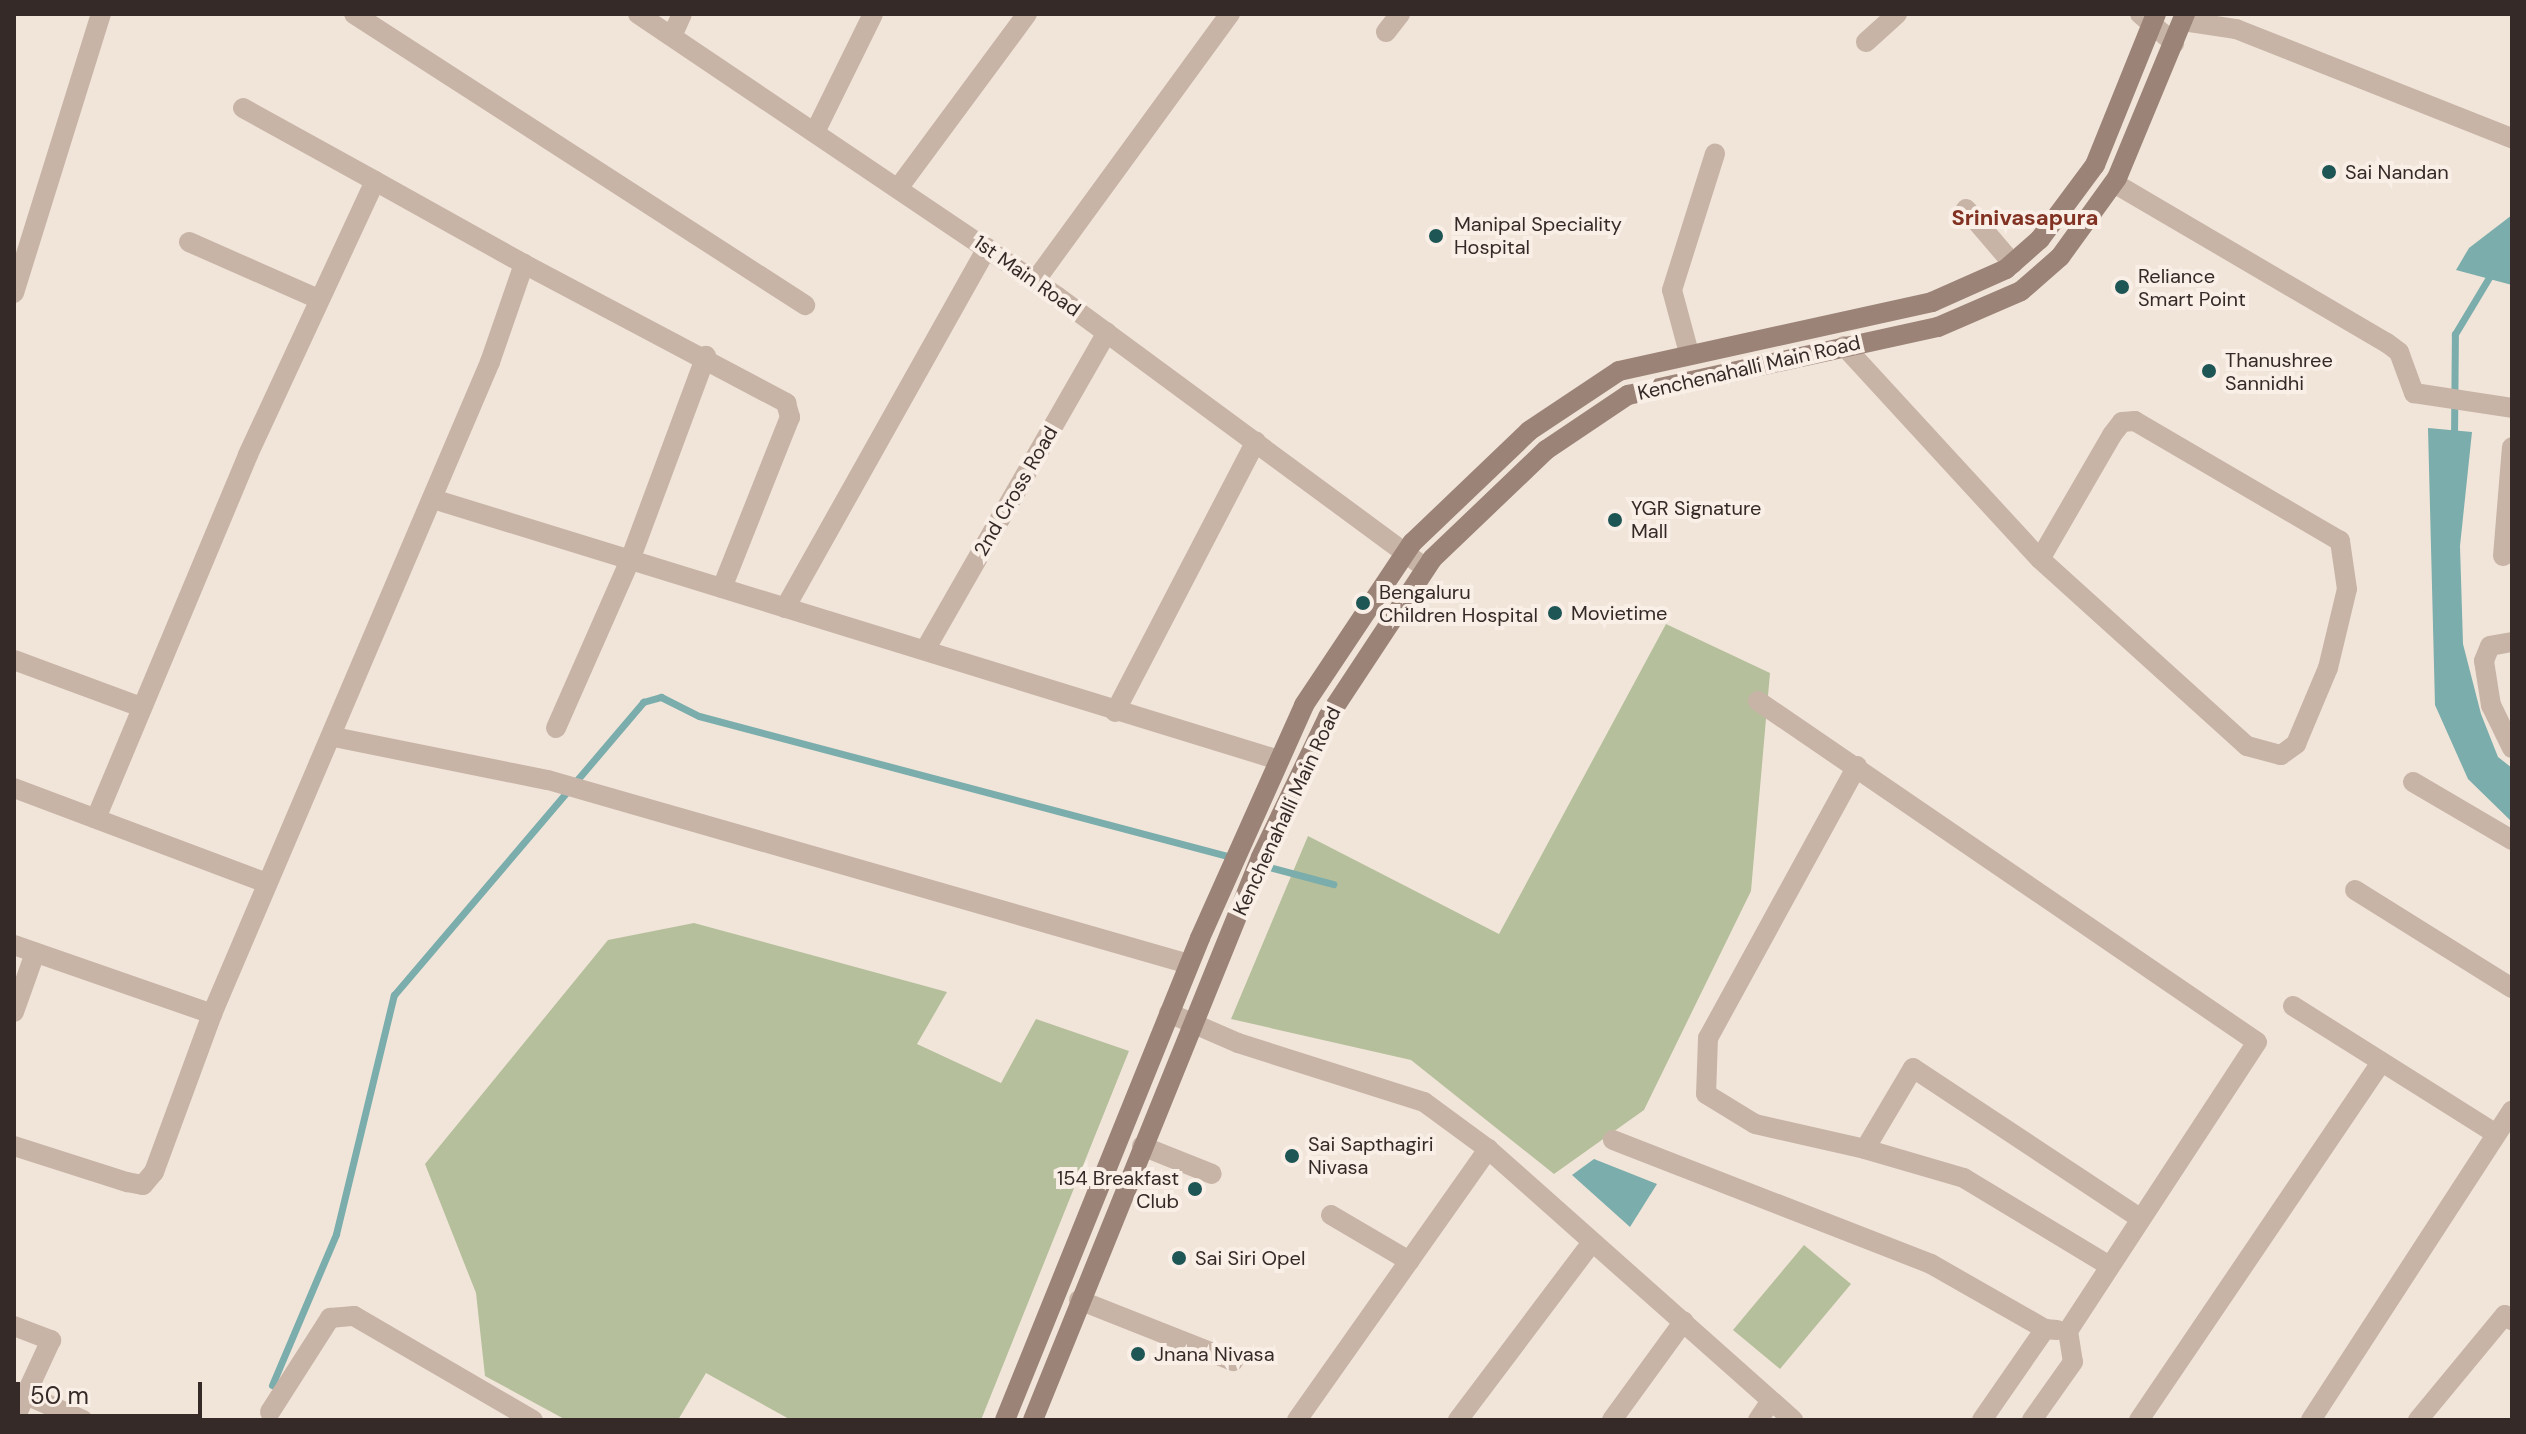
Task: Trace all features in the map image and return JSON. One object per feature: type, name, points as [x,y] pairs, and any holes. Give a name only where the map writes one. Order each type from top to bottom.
[{"type":"main road","name":"Kenchenahalli Main Road","points":[[1005,1420],[1189,964],[1304,705],[1406,552],[1578,393],[1619,371],[1689,353],[1932,302],[2013,264],[2095,165],[2150,18]]},
{"type":"main road","name":"Kenchenahalli Main Road","points":[[1033,1420],[1193,1023],[1328,717],[1426,568],[1592,414],[1628,395],[1967,318],[2021,291],[2060,257],[2114,183],[2184,18]]},
{"type":"street","points":[[14,293],[101,14]]},
{"type":"street","points":[[354,14],[805,305]]},
{"type":"street","name":"1st Main Road","points":[[638,14],[816,130],[1035,281],[1426,568]]},
{"type":"street","points":[[673,34],[682,14]]},
{"type":"street","points":[[816,130],[873,14]]},
{"type":"street","points":[[899,187],[1027,14]]},
{"type":"street","points":[[1035,281],[1230,14]]},
{"type":"street","points":[[1386,32],[1400,14]]},
{"type":"street","points":[[1866,42],[1897,14]]},
{"type":"street","points":[[2150,18],[2174,43]]},
{"type":"street","points":[[2184,18],[2236,29],[2512,138]]},
{"type":"street","points":[[243,108],[524,264],[706,356],[786,403],[790,417],[722,588]]},
{"type":"street","points":[[1689,353],[1672,290],[1715,154]]},
{"type":"street","points":[[96,818],[318,299],[375,181]]},
{"type":"street","points":[[2114,183],[2387,343],[2399,352],[2414,393],[2431,399],[2512,408]]},
{"type":"street","points":[[1966,209],[2013,264]]},
{"type":"street","points":[[189,242],[318,299]]},
{"type":"street","points":[[785,608],[987,248]]},
{"type":"street","points":[[14,1146],[143,1185],[154,1172],[212,1014],[267,883],[334,737],[433,499],[524,264]]},
{"type":"street","name":"2nd Cross Road","points":[[925,650],[1107,332]]},
{"type":"street","points":[[1844,346],[2040,559],[2247,746],[2281,755],[2296,744],[2328,668],[2347,589],[2340,541],[2135,421],[2122,422],[2112,435],[2040,559]]},
{"type":"street","points":[[556,728],[630,560],[706,356]]},
{"type":"street","points":[[1115,712],[1256,441]]},
{"type":"street","points":[[2503,556],[2512,447]]},
{"type":"street","points":[[433,499],[925,650],[1115,712],[1279,760]]},
{"type":"street","points":[[2512,642],[2490,646],[2484,661],[2491,705],[2512,748]]},
{"type":"street","points":[[14,660],[141,707]]},
{"type":"street","points":[[1758,701],[2257,1042],[2108,1265],[2068,1331],[2073,1362],[2032,1420]]},
{"type":"street","points":[[334,737],[548,780],[1189,964]]},
{"type":"street","points":[[1857,766],[1708,1038],[1706,1094],[1755,1124],[1865,1149],[1964,1178],[2108,1265]]},
{"type":"street","points":[[2413,782],[2512,840]]},
{"type":"street","points":[[14,788],[267,883]]},
{"type":"street","points":[[2355,890],[2512,988]]},
{"type":"street","points":[[14,945],[212,1014]]},
{"type":"street","points":[[14,1012],[35,953]]},
{"type":"street","points":[[2293,1006],[2380,1064],[2496,1134]]},
{"type":"street","points":[[1169,1013],[1424,1102],[1488,1149],[1793,1420]]},
{"type":"street","points":[[2139,1420],[2380,1064]]},
{"type":"street","points":[[1865,1149],[1913,1068],[2140,1218]]},
{"type":"street","points":[[2311,1420],[2512,1111]]},
{"type":"street","points":[[1613,1140],[1931,1264],[2045,1329],[2068,1331]]},
{"type":"street","points":[[1142,1146],[1212,1174]]},
{"type":"street","points":[[1297,1420],[1488,1149]]},
{"type":"street","points":[[1331,1215],[1409,1261]]},
{"type":"street","points":[[1458,1420],[1592,1242]]},
{"type":"street","points":[[1079,1300],[1233,1361]]},
{"type":"street","points":[[2418,1420],[2505,1315],[2512,1320]]},
{"type":"street","points":[[270,1412],[330,1318],[354,1316],[533,1420]]},
{"type":"street","points":[[1612,1420],[1684,1321]]},
{"type":"street","points":[[14,1326],[51,1340],[14,1420]]},
{"type":"street","points":[[1982,1420],[2045,1329]]},
{"type":"street","points":[[26,1395],[83,1420]]},
{"type":"street","points":[[1758,1420],[1771,1401]]},
{"type":"green space","points":[[1666,624],[1770,673],[1751,891],[1644,1110],[1554,1174],[1411,1060],[1231,1019],[1308,836],[1499,934]]},
{"type":"green space","points":[[694,923],[947,992],[917,1044],[1001,1083],[1036,1019],[1129,1051],[981,1420],[791,1420],[706,1373],[678,1420],[566,1420],[485,1376],[476,1293],[425,1164],[608,940]]},
{"type":"green space","points":[[1804,1245],[1851,1284],[1780,1369],[1733,1330]]},
{"type":"water","points":[[2512,215],[2512,285],[2456,270],[2469,248]]},
{"type":"water","points":[[2428,428],[2472,432],[2460,546],[2463,644],[2481,714],[2498,757],[2512,768],[2512,822],[2468,779],[2435,705]]},
{"type":"water","points":[[1594,1159],[1657,1184],[1630,1227],[1572,1175]]},
{"type":"waterway","points":[[2454,439],[2455,334],[2491,274]]},
{"type":"waterway","points":[[272,1385],[336,1234],[394,995],[643,702],[661,697],[699,716],[1235,858]]},
{"type":"waterway","points":[[1258,864],[1333,884]]},
{"type":"place","name":"Sai Nandan","points":[[2329,172]]},
{"type":"place","name":"Manipal Speciality Hospital","points":[[1436,236]]},
{"type":"place","name":"Reliance Smart Point","points":[[2122,287]]},
{"type":"place","name":"Thanushree Sannidhi","points":[[2209,371]]},
{"type":"place","name":"YGR Signature Mall","points":[[1615,520]]},
{"type":"place","name":"Bengaluru Children Hospital","points":[[1363,603]]},
{"type":"place","name":"Movietime","points":[[1555,613]]},
{"type":"place","name":"Sai Sapthagiri Nivasa","points":[[1292,1156]]},
{"type":"place","name":"154 Breakfast Club","points":[[1195,1189]]},
{"type":"place","name":"Sai Siri Opel","points":[[1179,1258]]},
{"type":"place","name":"Jnana Nivasa","points":[[1138,1354]]},
{"type":"district","name":"Srinivasapura","points":[[2025,218]]}]
